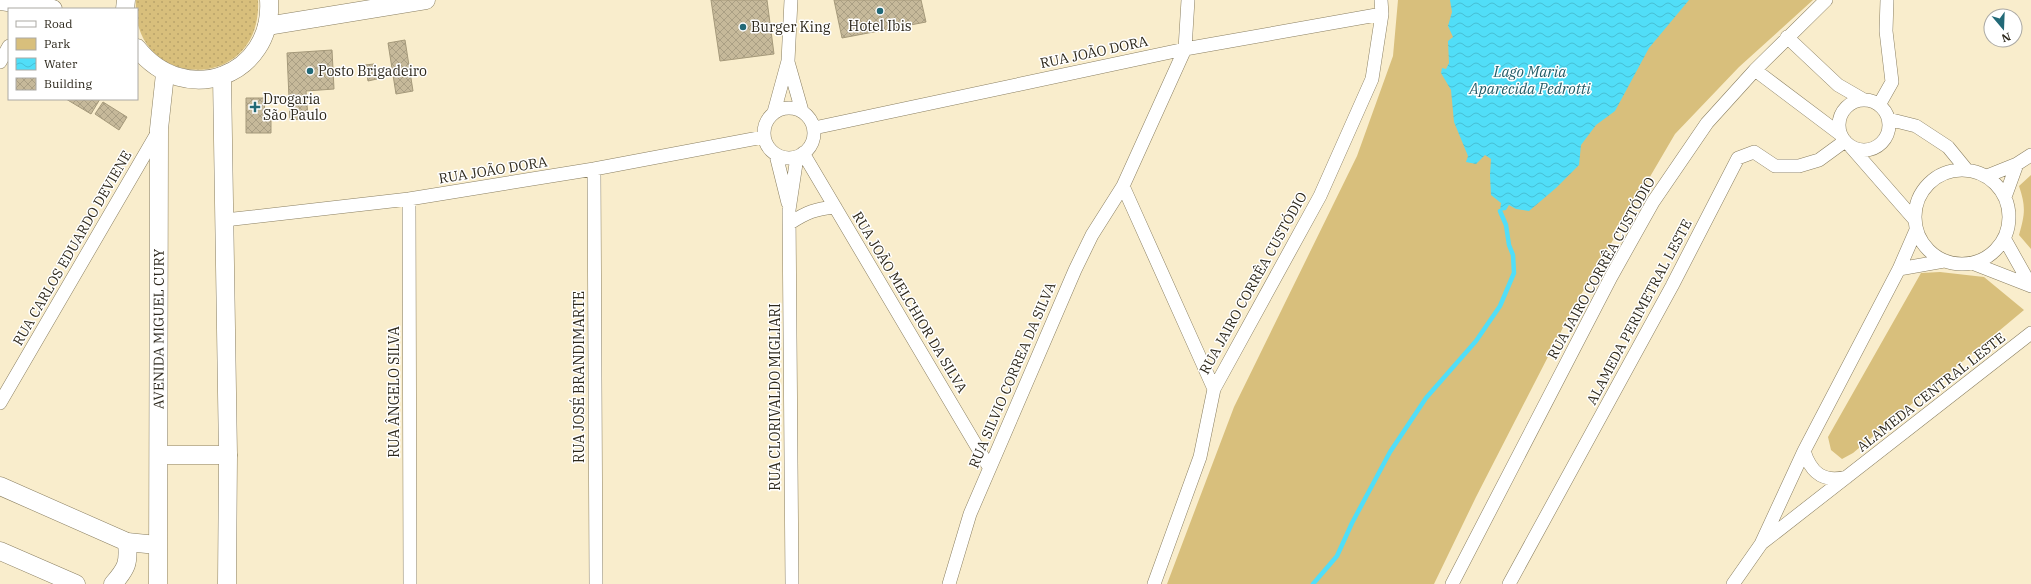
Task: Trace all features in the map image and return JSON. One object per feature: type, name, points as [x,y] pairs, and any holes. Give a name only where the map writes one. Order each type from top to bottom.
[{"type":"street","points":[[138,49],[147,61],[165,74],[184,80],[196,80],[222,76],[242,65],[258,47],[268,26],[269,0]]},
{"type":"street","points":[[268,26],[426,0]]},
{"type":"street","points":[[788,61],[802,111],[811,121],[814,128],[812,142],[800,155],[783,157],[776,154],[766,144],[764,138],[765,123],[774,112],[788,61],[791,0]]},
{"type":"street","name":"RUA SILVIO CORREA DA SILVA","points":[[950,584],[970,514],[1075,270],[1092,235],[1123,186],[1185,49],[1188,0]]},
{"type":"street","name":"RUA JAIRO CORRÊA CUSTÓDIO","points":[[1154,584],[1200,457],[1214,389],[1323,190],[1372,79],[1382,14],[1381,0]]},
{"type":"street","name":"RUA JAIRO CORRÊA CUSTÓDIO","points":[[1452,584],[1611,277],[1653,202],[1707,123],[1755,70],[1826,0]]},
{"type":"street","points":[[1879,105],[1892,82],[1886,31],[1887,0]]},
{"type":"street","points":[[0,2],[42,8]]},
{"type":"street","name":"RUA JOÃO DORA","points":[[814,128],[1185,49],[1382,14]]},
{"type":"street","points":[[1755,70],[1845,141],[1859,150],[1875,148],[1887,135],[1889,127],[1888,119],[1879,105],[1864,100],[1838,85],[1787,37]]},
{"type":"street","points":[[0,62],[8,48]]},
{"type":"street","name":"AVENIDA MIGUEL CURY","points":[[158,584],[157,545],[160,455],[160,129],[165,74]]},
{"type":"street","points":[[222,76],[228,455],[227,584]]},
{"type":"street","points":[[1864,100],[1849,105],[1839,118],[1845,141],[1915,224],[1922,243],[1932,253],[1944,261]]},
{"type":"street","points":[[774,112],[788,108],[802,111]]},
{"type":"street","points":[[1888,119],[1916,126],[1948,147],[1966,169]]},
{"type":"street","name":"RUA CARLOS EDUARDO DEVIENE","points":[[0,404],[160,129]]},
{"type":"street","name":"RUA JOÃO DORA","points":[[225,220],[409,200],[594,169],[764,138]]},
{"type":"street","name":"ALAMEDA PERIMETRAL LESTE","points":[[1509,584],[1668,293],[1738,158],[1754,152],[1775,166],[1799,166],[1819,160],[1845,141]]},
{"type":"street","name":"RUA CLORIVALDO MIGLIARI","points":[[776,154],[790,216]]},
{"type":"street","name":"RUA JOÃO MELCHIOR DA SILVA","points":[[800,155],[836,207],[990,467]]},
{"type":"street","name":"RUA CLORIVALDO MIGLIARI","points":[[792,584],[790,216],[800,155]]},
{"type":"street","points":[[1987,176],[2018,164],[2031,155]]},
{"type":"street","points":[[2005,197],[2018,164]]},
{"type":"street","name":"RUA JOSÉ BRANDIMARTE","points":[[594,169],[596,584]]},
{"type":"street","points":[[1899,268],[1944,261],[1958,264],[1972,263],[1985,258],[1996,249],[2004,238],[2009,224],[2009,210],[2005,197],[1998,185],[1987,176],[1966,169],[1954,170],[1933,179],[1919,196],[1915,224]]},
{"type":"street","points":[[1123,186],[1214,389]]},
{"type":"street","name":"RUA ÂNGELO SILVA","points":[[409,200],[410,584]]},
{"type":"street","points":[[790,216],[816,209],[836,207]]},
{"type":"street","name":"ALAMEDA CENTRAL LESTE","points":[[1737,582],[1761,544],[1804,451],[1899,268],[1915,224]]},
{"type":"street","points":[[2004,238],[2031,286]]},
{"type":"street","points":[[1972,263],[2031,286]]},
{"type":"street","name":"ALAMEDA CENTRAL LESTE","points":[[1761,544],[1850,476],[2031,333]]},
{"type":"street","name":"ALAMEDA CENTRAL LESTE","points":[[1804,451],[1809,466],[1820,476],[1835,480],[1850,476]]},
{"type":"street","points":[[160,455],[228,455]]},
{"type":"street","points":[[0,486],[127,542],[157,545]]},
{"type":"street","points":[[113,584],[125,571],[128,557],[127,542]]},
{"type":"street","points":[[0,551],[76,584]]},
{"type":"green space","points":[[136,0],[258,0],[254,31],[240,53],[220,66],[197,70],[173,65],[153,52],[140,30]]},
{"type":"green space","points":[[1398,0],[1813,0],[1739,67],[1675,134],[1572,310],[1476,497],[1434,584],[1167,584],[1234,407],[1357,156],[1393,56]]},
{"type":"green space","points":[[2031,175],[2031,249],[2019,235],[2023,221],[2024,205],[2019,186]]},
{"type":"green space","points":[[1940,272],[1984,277],[2024,310],[1853,453],[1842,459],[1831,450],[1828,437],[1921,273]]},
{"type":"water","name":"Lago Maria Aparecida Pedrotti","points":[[1450,0],[1689,0],[1649,48],[1615,111],[1596,125],[1581,145],[1579,165],[1556,188],[1529,211],[1516,209],[1509,205],[1506,210],[1500,211],[1501,203],[1491,195],[1491,159],[1485,155],[1476,164],[1466,162],[1468,156],[1454,122],[1451,90],[1441,73],[1442,68],[1446,69],[1449,63],[1448,41],[1453,37],[1448,26],[1452,12]]},
{"type":"building","name":"Burger King","points":[[711,0],[767,0],[774,54],[720,61]]},
{"type":"building","name":"Hotel Ibis","points":[[834,0],[921,0],[926,22],[842,38]]},
{"type":"building","points":[[405,40],[413,91],[396,94],[388,43]]},
{"type":"building","name":"Posto Brigadeiro","points":[[332,50],[334,89],[306,91],[308,118],[290,120],[287,53]]},
{"type":"building","points":[[374,64],[377,79],[368,81],[365,65]]},
{"type":"building","name":"Drogaria São Paulo","points":[[246,98],[265,98],[264,116],[271,116],[271,133],[246,133]]},
{"type":"building","points":[[68,100],[99,100],[91,114]]},
{"type":"building","points":[[103,102],[127,117],[119,130],[95,114]]},
{"type":"waterway","points":[[1313,584],[1337,556],[1352,523],[1390,452],[1426,398],[1476,341],[1500,306],[1514,273],[1513,255],[1509,245],[1506,225],[1500,211]]},
{"type":"place","name":"Hotel Ibis","points":[[880,11]]},
{"type":"place","name":"Burger King","points":[[743,27]]},
{"type":"place","name":"Posto Brigadeiro","points":[[310,71]]},
{"type":"place","name":"Drogaria São Paulo","points":[[255,107]]}]
